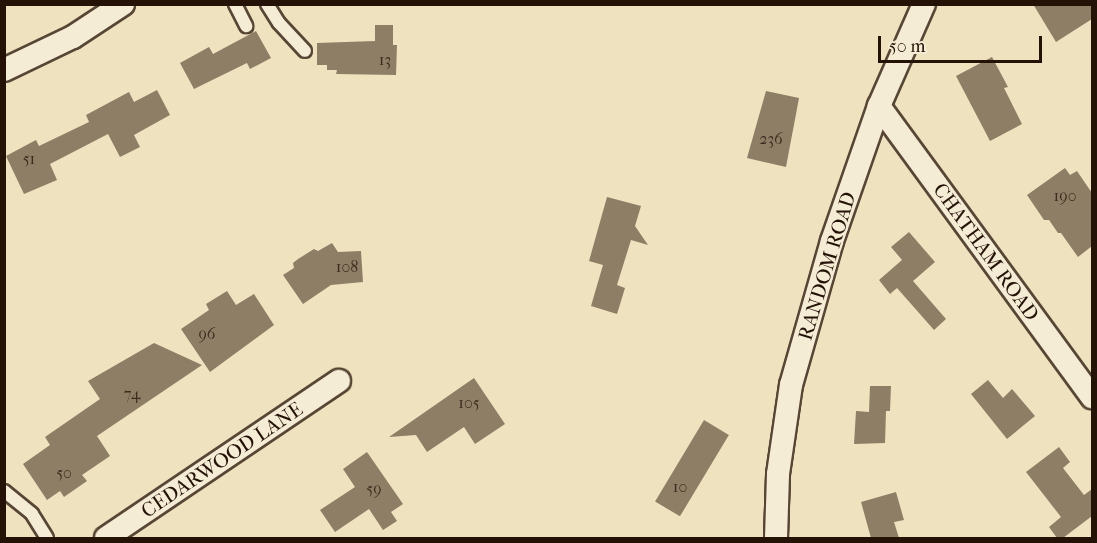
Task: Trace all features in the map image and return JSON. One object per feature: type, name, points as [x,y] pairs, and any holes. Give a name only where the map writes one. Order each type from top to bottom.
[{"type":"street","points":[[4,70],[73,37],[123,4]]},
{"type":"street","name":"RANDOM ROAD","points":[[776,538],[778,474],[791,385],[832,242],[879,106],[924,4]]},
{"type":"street","name":"CHATHAM ROAD","points":[[879,106],[1092,397]]},
{"type":"street","name":"CEDARWOOD LANE","points":[[106,538],[339,381]]},
{"type":"lane","points":[[235,4],[246,26]]},
{"type":"lane","points":[[267,4],[279,23],[305,51]]},
{"type":"lane","points":[[4,491],[32,514],[47,538]]},
{"type":"building","points":[[1033,4],[1092,4],[1092,19],[1056,42]]},
{"type":"building","points":[[375,25],[393,25],[393,45],[397,45],[396,75],[336,74],[337,70],[327,70],[327,65],[317,65],[317,43],[375,41]]},
{"type":"building","points":[[256,31],[271,58],[250,69],[247,63],[194,89],[180,63],[209,47],[213,54]]},
{"type":"building","points":[[992,57],[1008,87],[1004,88],[1022,124],[990,141],[956,76]]},
{"type":"building","points":[[157,90],[170,115],[134,135],[140,147],[120,157],[108,134],[50,164],[57,180],[24,194],[6,156],[36,140],[39,146],[89,122],[86,115],[129,92],[134,102]]},
{"type":"building","points":[[766,91],[799,98],[786,167],[747,158]]},
{"type":"building","points":[[1065,168],[1070,175],[1077,171],[1092,193],[1092,246],[1078,257],[1061,233],[1058,233],[1049,220],[1044,220],[1027,195]]},
{"type":"building","points":[[607,197],[641,206],[635,226],[648,245],[631,240],[617,285],[625,288],[617,314],[591,306],[603,265],[589,261]]},
{"type":"building","points":[[909,232],[935,262],[913,281],[946,319],[934,330],[897,288],[890,294],[879,280],[902,260],[891,247]]},
{"type":"building","points":[[332,243],[338,252],[361,251],[363,282],[331,285],[303,304],[283,275],[294,268],[293,263],[298,259],[314,249],[318,251]]},
{"type":"building","points":[[227,291],[236,305],[254,294],[274,325],[210,372],[181,329],[209,310],[206,304]]},
{"type":"building","points":[[154,343],[202,365],[97,436],[110,456],[82,475],[87,481],[64,497],[60,491],[47,500],[23,464],[50,445],[45,437],[100,399],[88,381]]},
{"type":"building","points":[[474,378],[505,424],[475,444],[464,427],[427,452],[416,435],[389,437]]},
{"type":"building","points":[[988,380],[1003,398],[1012,389],[1035,416],[1007,439],[971,394]]},
{"type":"building","points":[[870,386],[891,386],[890,411],[886,411],[885,443],[854,444],[856,411],[869,412]]},
{"type":"building","points":[[704,420],[729,435],[680,516],[655,501]]},
{"type":"building","points":[[1059,447],[1070,462],[1063,468],[1084,495],[1092,489],[1092,516],[1063,538],[1057,538],[1049,527],[1061,517],[1026,472]]},
{"type":"building","points":[[367,452],[403,504],[391,512],[397,521],[383,530],[369,509],[335,532],[320,510],[355,487],[343,469]]},
{"type":"building","points":[[896,492],[904,520],[894,522],[899,538],[871,538],[861,502]]}]
